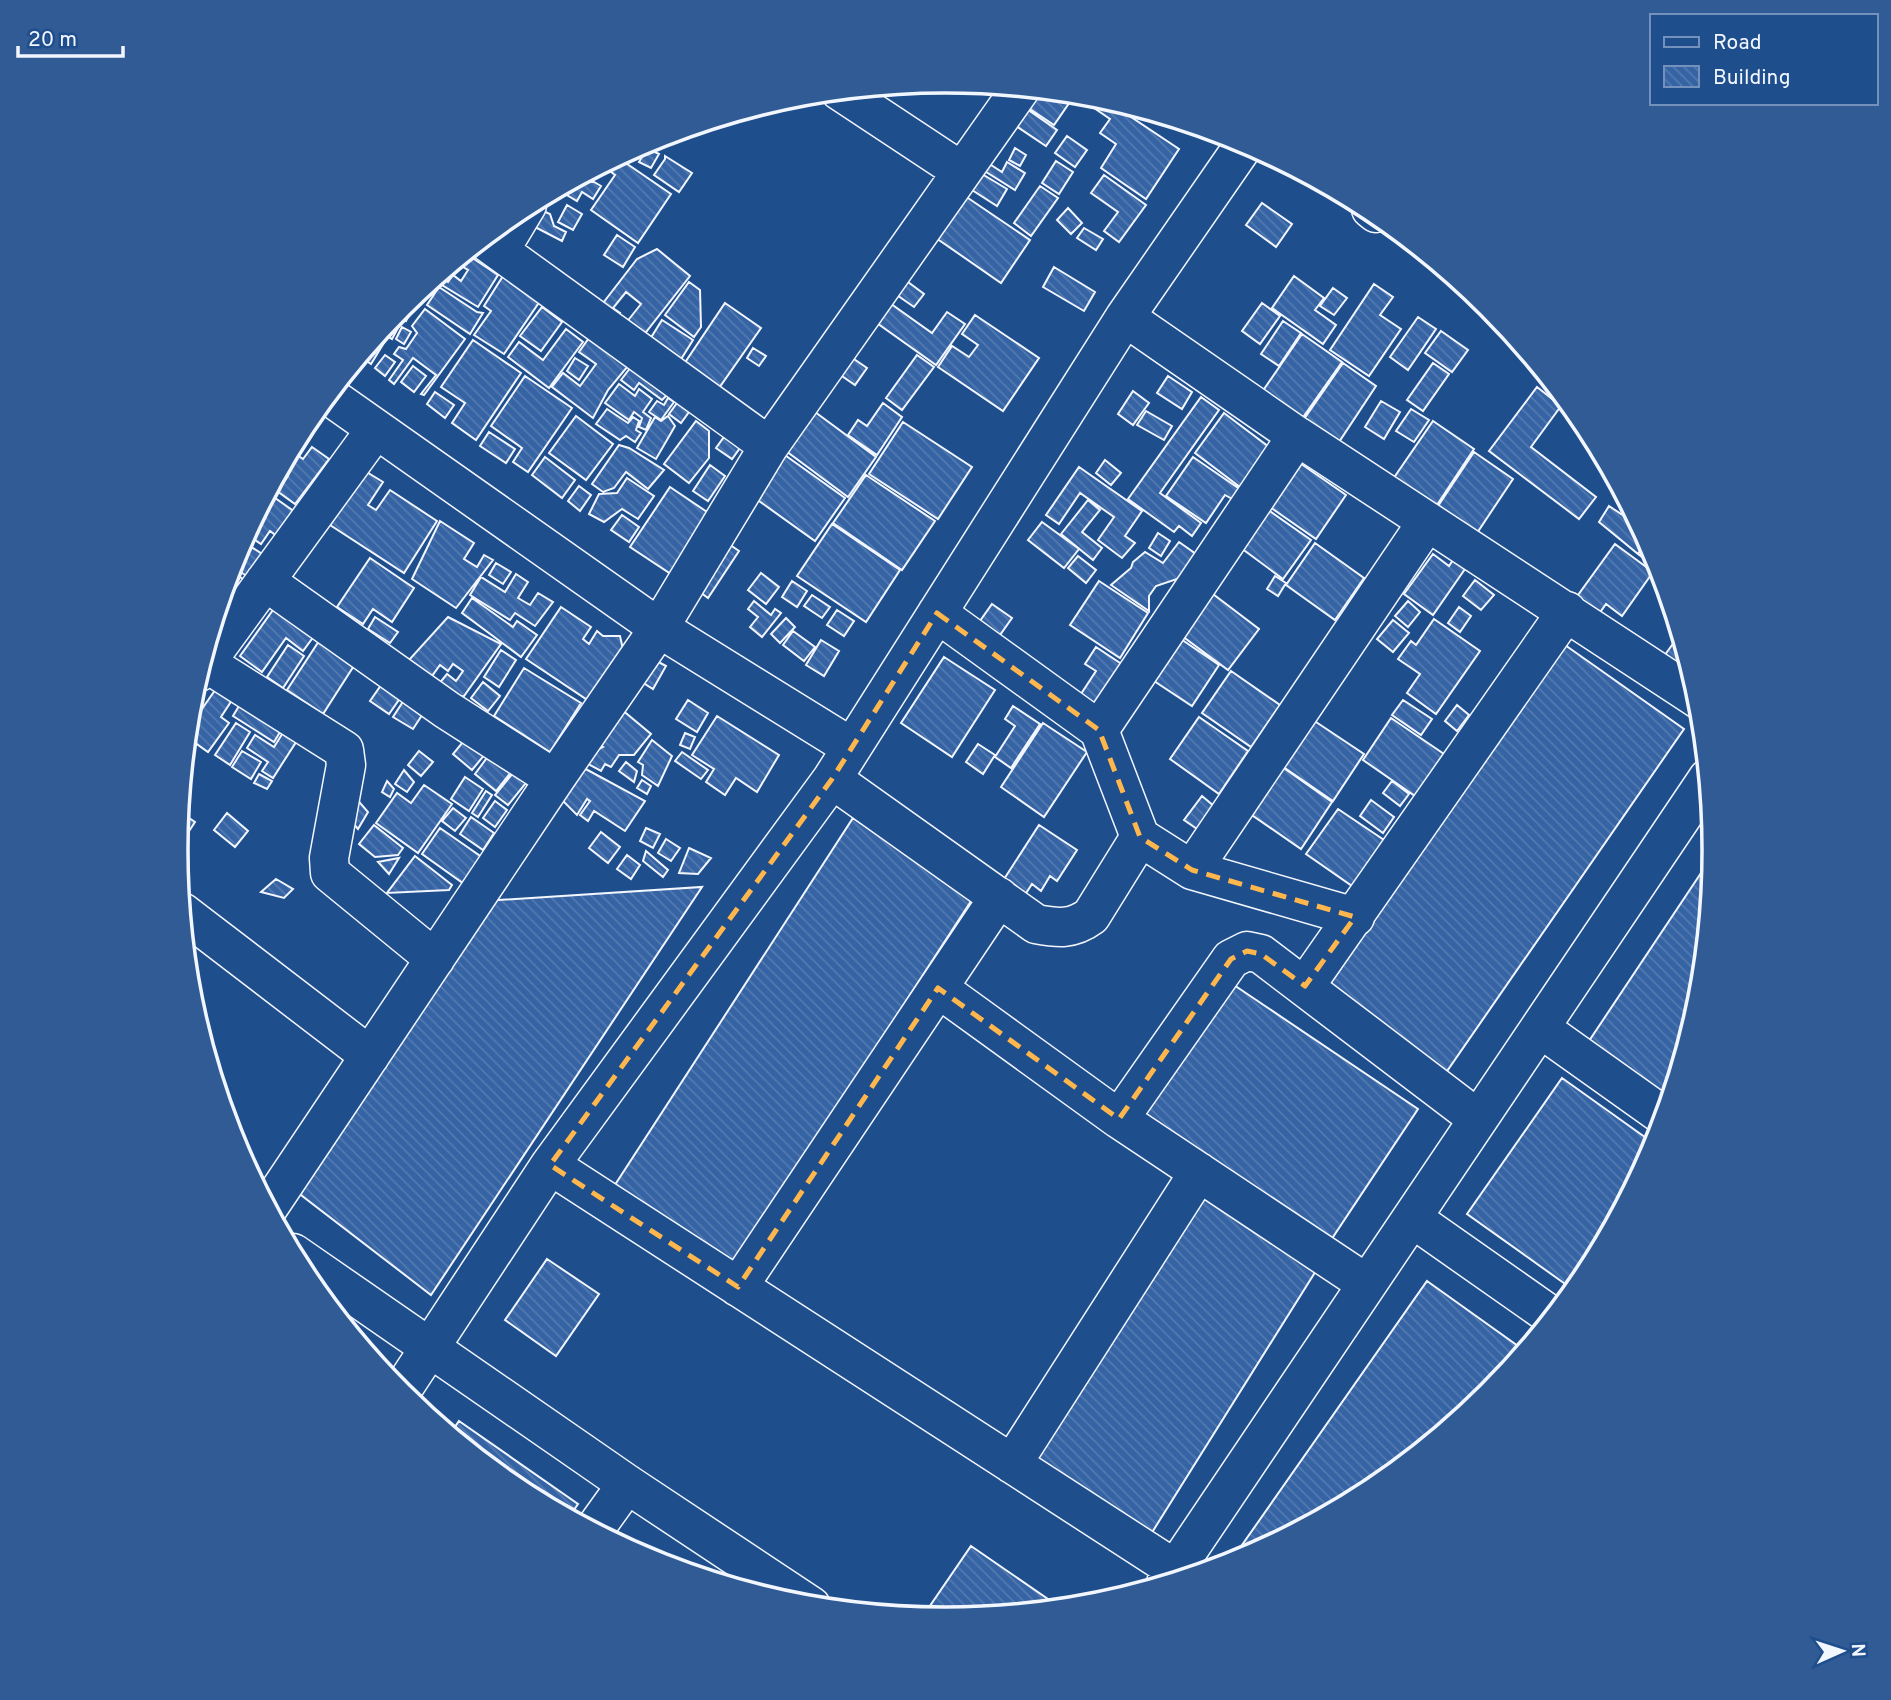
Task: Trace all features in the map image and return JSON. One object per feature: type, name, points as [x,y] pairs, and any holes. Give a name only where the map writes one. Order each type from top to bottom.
[{"type":"street","points":[[274,1199],[659,628],[769,446],[1015,96]]},
{"type":"street","points":[[851,99],[961,172]]},
{"type":"street","points":[[407,1382],[550,1165],[832,779],[1125,317],[1239,152]]},
{"type":"street","points":[[491,244],[769,446]]},
{"type":"street","points":[[1125,317],[1297,436],[1685,690]]},
{"type":"street","points":[[336,401],[659,628],[851,747]]},
{"type":"street","points":[[216,647],[376,429]]},
{"type":"street","points":[[1098,730],[1297,436]]},
{"type":"street","points":[[1192,870],[1427,522]]},
{"type":"street","points":[[265,581],[447,710],[555,779]]},
{"type":"street","points":[[1305,986],[1567,611]]},
{"type":"street","points":[[937,612],[1098,730],[1140,837],[1192,870],[1355,917]]},
{"type":"street","points":[[210,669],[344,750],[346,765],[329,858],[330,873],[435,959]]},
{"type":"street","points":[[832,779],[1036,924],[1059,929],[1078,926],[1091,916],[1140,837]]},
{"type":"street","points":[[1181,1569],[1367,1284],[1700,790]]},
{"type":"street","points":[[738,1287],[999,897]]},
{"type":"street","points":[[192,920],[370,1056]]},
{"type":"street","points":[[1119,1119],[1231,959],[1247,951],[1261,954],[1305,986],[1478,1119]]},
{"type":"street","points":[[937,988],[1119,1119],[1367,1284]]},
{"type":"street","points":[[1540,1028],[1656,1111]]},
{"type":"street","points":[[550,1165],[1012,1464],[1170,1573]]},
{"type":"street","points":[[1012,1464],[1199,1172]]},
{"type":"street","points":[[1412,1218],[1545,1312]]},
{"type":"street","points":[[313,1267],[627,1484],[787,1590]]},
{"type":"street","points":[[599,1523],[627,1484]]},
{"type":"highlighted area","points":[[937,613],[1099,730],[1140,837],[1192,870],[1355,917],[1305,986],[1261,954],[1247,951],[1231,959],[1119,1119],[938,988],[738,1287],[550,1165],[832,779]]},
{"type":"building","points":[[1029,97],[1069,103],[1054,125],[1024,105]]},
{"type":"building","points":[[1021,105],[1057,130],[1046,146],[1010,122]]},
{"type":"building","points":[[1092,107],[1130,116],[1179,149],[1146,199],[1101,168],[1116,144],[1100,133],[1110,119]]},
{"type":"building","points":[[1067,136],[1087,150],[1075,167],[1055,153]]},
{"type":"building","points":[[1015,148],[1026,155],[1020,166],[1009,160]]},
{"type":"building","points":[[653,151],[659,154],[651,168],[639,162],[642,156]]},
{"type":"building","points":[[665,156],[692,173],[679,192],[654,175]]},
{"type":"building","points":[[1056,161],[1073,172],[1059,194],[1042,183]]},
{"type":"building","points":[[1007,162],[1025,173],[1015,190],[983,170],[988,163],[1002,172]]},
{"type":"building","points":[[627,164],[671,194],[638,243],[591,210],[615,175],[610,171]]},
{"type":"building","points":[[982,174],[1007,189],[997,206],[972,190]]},
{"type":"building","points":[[1104,175],[1146,205],[1119,242],[1104,231],[1118,212],[1091,193]]},
{"type":"building","points":[[590,182],[601,186],[593,199],[582,192],[577,201],[566,195]]},
{"type":"building","points":[[1040,186],[1058,198],[1031,236],[1014,223]]},
{"type":"building","points":[[965,196],[1030,240],[1001,283],[936,238]]},
{"type":"building","points":[[1262,203],[1292,224],[1276,247],[1246,225]]},
{"type":"building","points":[[567,205],[582,214],[573,230],[558,222]]},
{"type":"building","points":[[1068,208],[1082,223],[1071,234],[1057,220]]},
{"type":"building","points":[[543,211],[550,214],[554,226],[566,232],[562,241],[535,227]]},
{"type":"building","points":[[1084,228],[1103,239],[1096,250],[1077,238]]},
{"type":"building","points":[[617,235],[635,247],[623,267],[604,255]]},
{"type":"building","points":[[657,249],[690,276],[639,341],[622,328],[641,304],[626,292],[613,308],[620,313],[615,319],[600,307],[637,259]]},
{"type":"building","points":[[473,259],[498,275],[478,307],[442,285],[453,275],[461,281],[468,270],[463,267]]},
{"type":"building","points":[[1054,267],[1095,292],[1084,311],[1043,287]]},
{"type":"building","points":[[503,276],[540,301],[504,354],[474,335],[491,311],[484,306]]},
{"type":"building","points":[[1294,276],[1324,298],[1315,310],[1336,325],[1323,344],[1272,308]]},
{"type":"building","points":[[904,279],[924,294],[914,307],[894,293]]},
{"type":"building","points":[[689,282],[700,290],[701,327],[694,337],[665,315]]},
{"type":"building","points":[[1374,284],[1393,297],[1380,315],[1401,329],[1369,376],[1330,350]]},
{"type":"building","points":[[439,287],[477,312],[483,313],[470,334],[427,305]]},
{"type":"building","points":[[1333,288],[1347,298],[1334,315],[1320,306]]},
{"type":"building","points":[[887,301],[932,333],[947,312],[965,324],[936,365],[874,321]]},
{"type":"building","points":[[725,303],[761,328],[719,388],[684,364]]},
{"type":"building","points":[[1262,303],[1280,316],[1260,344],[1242,331]]},
{"type":"building","points":[[542,307],[562,322],[541,351],[520,336]]},
{"type":"building","points":[[425,309],[465,339],[424,395],[421,394],[436,375],[413,358],[394,384],[389,380],[403,360],[394,354],[399,347],[406,349],[417,333],[412,326]]},
{"type":"building","points":[[975,315],[1039,358],[1003,411],[938,367],[952,346],[969,357],[978,345],[962,334]]},
{"type":"building","points":[[1418,317],[1436,329],[1408,370],[1390,357]]},
{"type":"building","points":[[662,320],[693,340],[678,364],[647,344]]},
{"type":"building","points":[[1283,321],[1301,333],[1279,366],[1261,354]]},
{"type":"building","points":[[402,327],[411,332],[404,344],[396,339]]},
{"type":"building","points":[[566,329],[583,342],[549,388],[508,357],[519,342],[543,360]]},
{"type":"building","points":[[1441,331],[1468,350],[1452,372],[1425,353]]},
{"type":"building","points":[[1302,334],[1342,362],[1299,423],[1260,395]]},
{"type":"building","points":[[589,338],[628,366],[608,390],[593,418],[552,387],[563,373],[580,386],[596,364],[579,352]]},
{"type":"building","points":[[473,340],[521,373],[476,440],[452,423],[465,403],[441,387]]},
{"type":"building","points":[[384,342],[371,364],[367,361]]},
{"type":"building","points":[[753,348],[766,356],[759,366],[747,358]]},
{"type":"building","points":[[385,355],[395,362],[385,376],[375,368]]},
{"type":"building","points":[[917,355],[934,367],[902,410],[886,398]]},
{"type":"building","points":[[851,357],[867,368],[855,385],[839,374]]},
{"type":"building","points":[[575,358],[588,366],[579,380],[567,371]]},
{"type":"building","points":[[1343,363],[1376,386],[1337,445],[1302,422]]},
{"type":"building","points":[[1433,363],[1449,374],[1423,411],[1407,400]]},
{"type":"building","points":[[413,366],[426,376],[414,392],[401,382]]},
{"type":"building","points":[[631,367],[667,395],[662,400],[639,383],[634,390],[621,380]]},
{"type":"building","points":[[525,376],[572,408],[528,472],[513,462],[522,448],[491,426]]},
{"type":"building","points":[[1168,376],[1192,392],[1182,409],[1157,393]]},
{"type":"building","points":[[619,384],[635,396],[639,389],[652,399],[643,412],[651,418],[646,430],[639,427],[642,418],[634,412],[629,420],[605,403]]},
{"type":"building","points":[[1537,387],[1560,408],[1531,447],[1596,497],[1579,519],[1489,451]]},
{"type":"building","points":[[1133,391],[1149,403],[1133,425],[1118,414]]},
{"type":"building","points":[[435,392],[454,405],[445,418],[427,404]]},
{"type":"building","points":[[1201,397],[1219,410],[1160,493],[1201,523],[1192,536],[1179,526],[1174,532],[1128,499]]},
{"type":"building","points":[[668,398],[674,402],[661,420],[649,412],[657,401],[664,405]]},
{"type":"building","points":[[1381,401],[1400,412],[1384,439],[1365,427]]},
{"type":"building","points":[[677,403],[689,412],[681,423],[669,414]]},
{"type":"building","points":[[883,403],[902,417],[877,455],[848,435],[858,420],[867,426]]},
{"type":"building","points":[[607,409],[628,423],[633,417],[639,421],[636,430],[641,433],[635,442],[626,436],[620,440],[596,424]]},
{"type":"building","points":[[1411,409],[1429,420],[1414,442],[1396,431]]},
{"type":"building","points":[[1146,411],[1172,426],[1164,440],[1137,425]]},
{"type":"building","points":[[815,412],[876,457],[848,497],[786,451]]},
{"type":"building","points":[[1224,413],[1269,447],[1240,487],[1195,453]]},
{"type":"building","points":[[576,416],[613,444],[586,480],[549,453]]},
{"type":"building","points":[[668,416],[675,426],[656,459],[637,448],[655,417],[661,421]]},
{"type":"building","points":[[696,421],[709,431],[709,458],[689,483],[664,464]]},
{"type":"building","points":[[1433,421],[1474,449],[1433,511],[1391,482]]},
{"type":"building","points":[[903,422],[972,467],[938,519],[869,474]]},
{"type":"building","points":[[489,432],[515,449],[506,463],[480,446]]},
{"type":"building","points":[[724,437],[740,448],[732,459],[716,448]]},
{"type":"building","points":[[619,445],[629,448],[664,470],[648,489],[626,472],[614,488],[603,492],[592,484]]},
{"type":"building","points":[[312,447],[329,459],[295,504],[278,492],[299,456],[303,459]]},
{"type":"building","points":[[1474,452],[1513,479],[1473,539],[1434,512]]},
{"type":"building","points":[[782,453],[845,498],[815,541],[752,496]]},
{"type":"building","points":[[545,457],[575,480],[562,498],[532,475]]},
{"type":"building","points":[[1193,457],[1241,490],[1234,500],[1225,495],[1206,523],[1166,496]]},
{"type":"building","points":[[1105,460],[1121,473],[1111,485],[1096,473]]},
{"type":"building","points":[[1297,461],[1346,495],[1316,539],[1267,505]]},
{"type":"building","points":[[710,465],[725,476],[708,501],[693,491]]},
{"type":"building","points":[[1079,467],[1142,511],[1125,536],[1135,543],[1122,558],[1098,540],[1114,517],[1080,493],[1059,524],[1046,515]]},
{"type":"building","points":[[365,471],[383,482],[368,505],[376,510],[390,490],[437,521],[404,573],[330,525]]},
{"type":"building","points":[[866,475],[935,521],[902,570],[833,523]]},
{"type":"building","points":[[627,478],[654,496],[638,519],[622,509],[604,522],[589,514],[599,494],[617,493]]},
{"type":"building","points":[[579,486],[591,495],[580,511],[568,501]]},
{"type":"building","points":[[670,487],[713,516],[674,576],[630,547]]},
{"type":"building","points":[[275,498],[295,512],[278,537],[270,531],[261,544],[255,540]]},
{"type":"building","points":[[1088,500],[1100,510],[1082,532],[1102,548],[1093,560],[1061,534]]},
{"type":"building","points":[[1609,506],[1626,517],[1641,550],[1638,554],[1599,522]]},
{"type":"building","points":[[1264,507],[1311,540],[1283,579],[1237,545]]},
{"type":"building","points":[[622,515],[639,527],[629,542],[611,530]]},
{"type":"building","points":[[440,521],[474,543],[464,559],[477,567],[484,555],[493,560],[456,608],[412,579]]},
{"type":"building","points":[[1042,522],[1079,549],[1064,568],[1028,540]]},
{"type":"building","points":[[832,524],[900,570],[866,622],[797,576]]},
{"type":"building","points":[[1158,533],[1170,541],[1161,556],[1149,548]]},
{"type":"building","points":[[723,540],[739,551],[708,598],[692,586]]},
{"type":"building","points":[[1179,542],[1196,554],[1180,578],[1156,586],[1149,596],[1149,611],[1111,585],[1145,552],[1163,563]]},
{"type":"building","points":[[1315,543],[1364,578],[1335,620],[1286,585]]},
{"type":"building","points":[[1615,544],[1648,569],[1651,575],[1622,616],[1606,604],[1596,618],[1573,602]]},
{"type":"building","points":[[252,547],[267,557],[252,579],[241,573]]},
{"type":"building","points":[[1433,554],[1449,566],[1453,560],[1465,569],[1433,615],[1404,594]]},
{"type":"building","points":[[1078,556],[1096,570],[1086,583],[1068,568]]},
{"type":"building","points":[[370,558],[414,588],[392,622],[373,609],[363,624],[337,607]]},
{"type":"building","points":[[496,563],[511,572],[503,584],[489,575]]},
{"type":"building","points":[[761,573],[779,587],[766,604],[748,590]]},
{"type":"building","points":[[516,574],[528,582],[518,598],[530,605],[538,593],[553,602],[535,626],[515,613],[510,620],[470,595],[481,577],[505,592]]},
{"type":"building","points":[[1275,576],[1286,583],[1278,596],[1267,589]]},
{"type":"building","points":[[239,578],[249,583],[240,595],[234,591]]},
{"type":"building","points":[[1475,580],[1494,595],[1481,610],[1463,596]]},
{"type":"building","points":[[792,581],[807,591],[797,607],[782,597]]},
{"type":"building","points":[[1099,581],[1148,613],[1120,658],[1070,625]]},
{"type":"building","points":[[1209,591],[1259,629],[1228,670],[1178,633]]},
{"type":"building","points":[[812,595],[830,607],[822,618],[804,606]]},
{"type":"building","points":[[472,598],[513,627],[517,621],[537,635],[521,657],[462,613]]},
{"type":"building","points":[[754,601],[771,615],[775,609],[781,613],[762,637],[750,627],[758,617],[748,609]]},
{"type":"building","points":[[1408,601],[1420,612],[1408,627],[1395,616]]},
{"type":"building","points":[[278,603],[317,632],[303,651],[286,638],[262,672],[240,656]]},
{"type":"building","points":[[992,604],[1012,618],[995,642],[975,628]]},
{"type":"building","points":[[561,607],[591,627],[583,639],[589,644],[597,631],[603,636],[620,636],[624,654],[592,703],[526,659]]},
{"type":"building","points":[[1459,607],[1471,616],[1460,632],[1448,623]]},
{"type":"building","points":[[837,610],[854,621],[844,636],[827,625]]},
{"type":"building","points":[[375,617],[398,632],[390,643],[368,629]]},
{"type":"building","points":[[448,617],[501,644],[464,696],[455,697],[438,685],[447,674],[456,681],[463,671],[453,664],[448,671],[440,665],[432,676],[409,660]]},
{"type":"building","points":[[786,618],[795,627],[780,643],[771,634]]},
{"type":"building","points":[[1434,619],[1480,651],[1436,714],[1407,693],[1420,674],[1398,659],[1411,641],[1416,645]]},
{"type":"building","points":[[1393,620],[1409,633],[1393,652],[1377,639]]},
{"type":"building","points":[[793,631],[815,647],[804,661],[783,645]]},
{"type":"building","points":[[1175,635],[1219,665],[1192,706],[1148,677]]},
{"type":"building","points":[[321,638],[357,661],[323,714],[287,690]]},
{"type":"building","points":[[821,640],[839,651],[824,676],[806,665]]},
{"type":"building","points":[[1674,643],[1682,674],[1662,659]]},
{"type":"building","points":[[288,645],[304,656],[283,688],[267,677]]},
{"type":"building","points":[[1565,645],[1684,729],[1445,1074],[1326,990]]},
{"type":"building","points":[[1096,647],[1123,665],[1094,708],[1079,697],[1096,671],[1085,664]]},
{"type":"building","points":[[501,650],[516,660],[499,687],[484,677]]},
{"type":"building","points":[[649,657],[666,666],[653,689],[637,679]]},
{"type":"building","points":[[944,657],[995,690],[952,757],[901,723]]},
{"type":"building","points":[[524,668],[581,703],[550,752],[494,716]]},
{"type":"building","points":[[1231,671],[1280,705],[1251,747],[1202,713]]},
{"type":"building","points":[[384,681],[403,694],[389,714],[370,701]]},
{"type":"building","points":[[483,682],[500,696],[488,711],[471,698]]},
{"type":"building","points":[[218,686],[234,697],[221,717],[229,723],[208,752],[196,744],[202,709]]},
{"type":"building","points":[[406,697],[426,709],[413,729],[393,717]]},
{"type":"building","points":[[688,700],[708,713],[697,732],[676,719]]},
{"type":"building","points":[[1403,700],[1432,719],[1421,735],[1392,715]]},
{"type":"building","points":[[242,701],[283,727],[274,742],[233,716]]},
{"type":"building","points":[[615,704],[651,734],[634,755],[619,755],[611,767],[605,764],[601,771],[579,759],[603,747],[593,741]]},
{"type":"building","points":[[1457,705],[1469,715],[1457,731],[1445,721]]},
{"type":"building","points":[[1013,706],[1040,724],[1011,768],[995,757],[1015,726],[1005,719]]},
{"type":"building","points":[[717,716],[779,755],[757,792],[736,778],[725,795],[706,782],[714,769],[692,755]]},
{"type":"building","points":[[1199,717],[1248,751],[1219,794],[1170,759]]},
{"type":"building","points":[[1310,718],[1364,754],[1333,801],[1279,764]]},
{"type":"building","points":[[1391,718],[1444,754],[1415,796],[1363,760]]},
{"type":"building","points":[[236,723],[250,732],[230,765],[215,755]]},
{"type":"building","points":[[1043,723],[1087,752],[1044,817],[1001,787]]},
{"type":"building","points":[[284,731],[298,739],[273,778],[262,771],[268,762],[247,748],[255,735],[274,747]]},
{"type":"building","points":[[685,733],[695,737],[690,749],[680,745]]},
{"type":"building","points":[[467,737],[486,753],[472,770],[453,754]]},
{"type":"building","points":[[652,740],[672,756],[658,786],[642,775],[643,765],[638,762]]},
{"type":"building","points":[[978,744],[995,755],[983,774],[966,762]]},
{"type":"building","points":[[242,751],[261,762],[251,779],[232,767]]},
{"type":"building","points":[[419,751],[433,762],[421,776],[408,765]]},
{"type":"building","points":[[682,752],[708,770],[701,779],[675,761]]},
{"type":"building","points":[[489,755],[511,772],[496,791],[475,774]]},
{"type":"building","points":[[626,762],[637,771],[634,782],[619,771]]},
{"type":"building","points":[[1278,764],[1332,802],[1301,849],[1246,811]]},
{"type":"building","points":[[582,767],[645,801],[625,831],[594,811],[588,821],[580,815],[590,801],[587,799],[577,815],[560,798]]},
{"type":"building","points":[[404,770],[414,782],[407,792],[395,784]]},
{"type":"building","points":[[513,773],[526,783],[508,805],[495,795]]},
{"type":"building","points":[[259,774],[272,781],[267,789],[254,783]]},
{"type":"building","points":[[465,777],[483,789],[469,811],[451,799]]},
{"type":"building","points":[[642,780],[651,786],[647,794],[637,788]]},
{"type":"building","points":[[387,781],[394,789],[390,797],[382,792]]},
{"type":"building","points":[[1392,781],[1409,794],[1400,806],[1383,793]]},
{"type":"building","points":[[424,785],[452,804],[418,853],[376,823],[397,793],[411,803]]},
{"type":"building","points":[[486,791],[492,795],[478,817],[472,813]]},
{"type":"building","points":[[354,796],[368,812],[358,829],[340,808]]},
{"type":"building","points":[[1202,796],[1215,807],[1197,829],[1184,820]]},
{"type":"building","points":[[1371,800],[1394,817],[1383,833],[1360,816]]},
{"type":"building","points":[[495,801],[507,810],[495,827],[483,818]]},
{"type":"building","points":[[453,808],[466,818],[455,831],[442,821]]},
{"type":"building","points":[[1338,809],[1387,842],[1355,888],[1306,854]]},
{"type":"building","points":[[227,813],[248,831],[235,847],[214,830]]},
{"type":"building","points":[[471,817],[494,833],[483,850],[460,834]]},
{"type":"building","points":[[189,818],[195,822],[189,832]]},
{"type":"building","points":[[853,818],[973,898],[731,1270],[611,1191]]},
{"type":"building","points":[[374,825],[403,848],[398,855],[375,857],[359,844]]},
{"type":"building","points":[[1039,825],[1077,850],[1057,881],[1050,876],[1041,891],[1032,884],[1019,904],[997,890]]},
{"type":"building","points":[[440,828],[486,860],[467,886],[422,854]]},
{"type":"building","points":[[646,828],[660,834],[653,848],[640,841]]},
{"type":"building","points":[[601,832],[620,847],[608,863],[589,848]]},
{"type":"building","points":[[666,839],[680,848],[671,861],[658,853]]},
{"type":"building","points":[[689,848],[711,858],[698,874],[679,873]]},
{"type":"building","points":[[646,851],[668,870],[663,877],[643,861]]},
{"type":"building","points":[[627,855],[640,865],[631,879],[617,869]]},
{"type":"building","points":[[415,856],[452,885],[449,890],[387,893]]},
{"type":"building","points":[[399,858],[389,874],[378,862]]},
{"type":"building","points":[[1702,871],[1696,949],[1688,998],[1661,1098],[1585,1047]]},
{"type":"building","points":[[276,879],[293,889],[284,898],[261,892]]},
{"type":"building","points":[[702,887],[431,1295],[297,1192],[484,901]]},
{"type":"building","points":[[1228,981],[1418,1109],[1325,1249],[1135,1121]]},
{"type":"building","points":[[1562,1078],[1646,1138],[1625,1185],[1601,1229],[1565,1284],[1467,1214]]},
{"type":"building","points":[[1198,1189],[1319,1266],[1146,1542],[1025,1464]]},
{"type":"building","points":[[547,1259],[599,1294],[556,1356],[505,1320]]},
{"type":"building","points":[[1427,1281],[1518,1346],[1445,1419],[1406,1451],[1324,1506],[1240,1548]]},
{"type":"building","points":[[459,1421],[578,1504],[574,1510],[525,1480],[455,1427]]},
{"type":"building","points":[[971,1546],[1050,1600],[995,1606],[929,1607]]}]
